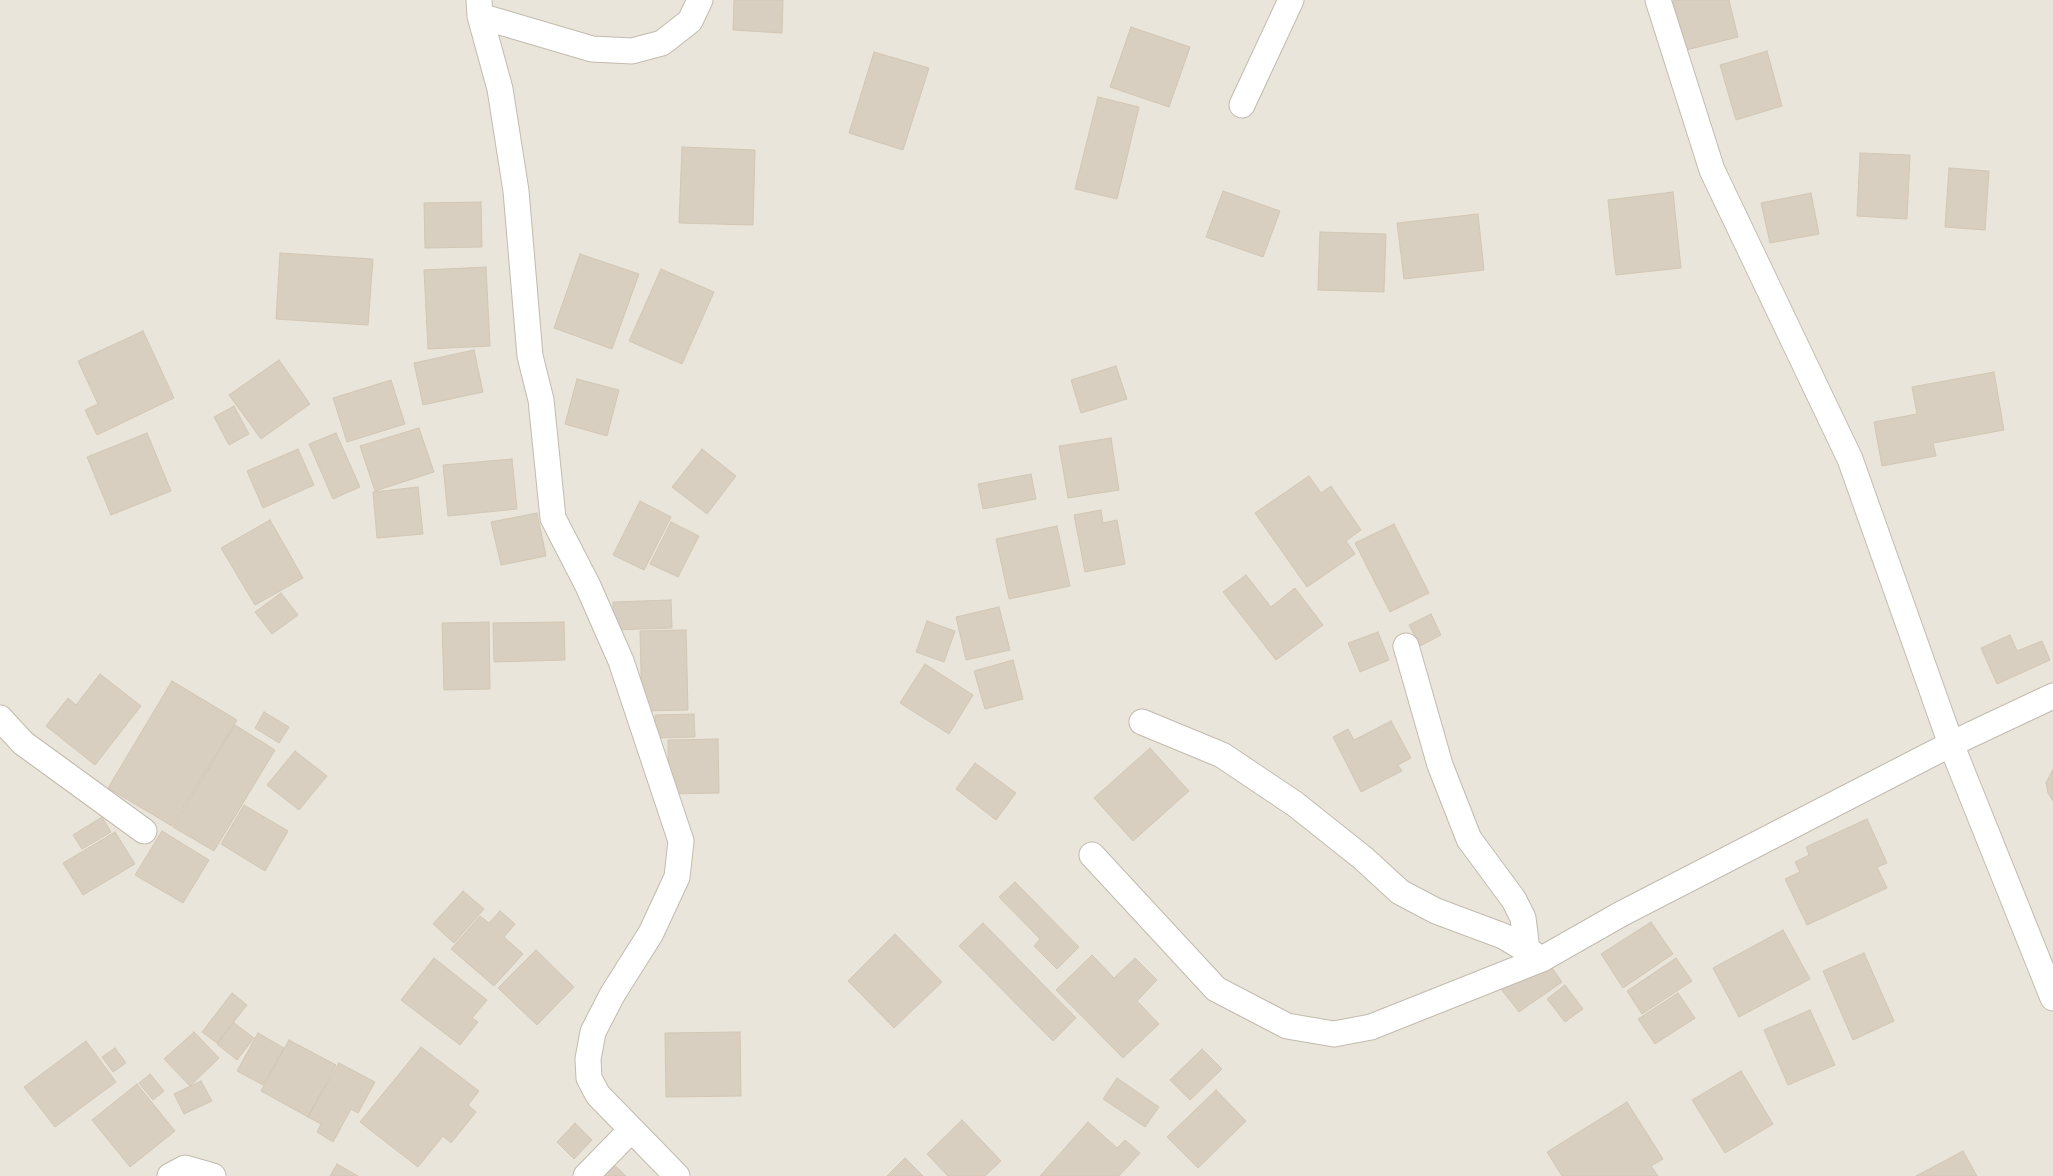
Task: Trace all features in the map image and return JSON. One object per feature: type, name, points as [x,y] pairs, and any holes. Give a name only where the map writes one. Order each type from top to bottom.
[{"type":"street","points":[[480,8],[592,49],[632,51],[662,43],[690,21],[700,0]]},
{"type":"street","points":[[1242,105],[1291,0]]},
{"type":"street","points":[[1658,0],[1712,170],[1850,459],[1951,744],[2053,998]]},
{"type":"street","points":[[480,8],[500,89],[516,191],[530,356],[541,400],[553,518],[588,586],[622,661],[680,842],[677,877],[651,933],[612,995],[593,1032],[588,1059],[589,1078],[598,1094],[677,1176]]},
{"type":"street","points":[[1406,646],[1440,765],[1469,839],[1514,900],[1524,918],[1534,955]]},
{"type":"street","points":[[1092,855],[1216,989],[1287,1026],[1334,1034],[1371,1027],[1534,955],[1621,914],[1951,744],[2053,696]]},
{"type":"street","points":[[0,718],[23,743],[144,831]]},
{"type":"street","points":[[1142,722],[1222,755],[1295,804],[1363,858],[1400,892],[1436,911],[1503,936],[1534,955]]},
{"type":"street","points":[[586,1176],[631,1130]]},
{"type":"street","points":[[170,1176],[185,1168],[213,1176]]},
{"type":"shaded area","points":[[0,0],[2053,0],[2053,1176],[0,1176]]},
{"type":"building","points":[[734,0],[783,0],[782,33],[733,30]]},
{"type":"building","points":[[1673,0],[1729,0],[1738,37],[1686,50]]},
{"type":"building","points":[[1131,27],[1190,47],[1169,107],[1110,87]]},
{"type":"building","points":[[1767,51],[1782,106],[1736,120],[1720,65]]},
{"type":"building","points":[[874,52],[929,68],[903,150],[849,133]]},
{"type":"building","points":[[1098,97],[1139,107],[1117,199],[1075,189]]},
{"type":"building","points":[[682,147],[755,150],[753,225],[679,223]]},
{"type":"building","points":[[1860,153],[1910,155],[1907,219],[1857,216]]},
{"type":"building","points":[[1949,168],[1989,171],[1985,230],[1945,227]]},
{"type":"building","points":[[1223,191],[1280,211],[1263,257],[1206,237]]},
{"type":"building","points":[[1673,192],[1681,268],[1616,275],[1608,200]]},
{"type":"building","points":[[1811,193],[1819,234],[1770,243],[1761,203]]},
{"type":"building","points":[[481,202],[482,247],[425,248],[424,203]]},
{"type":"building","points":[[1478,214],[1484,270],[1404,279],[1397,223]]},
{"type":"building","points":[[1320,232],[1386,234],[1384,292],[1318,290]]},
{"type":"building","points":[[280,253],[373,259],[368,325],[276,319]]},
{"type":"building","points":[[580,254],[639,274],[612,349],[554,328]]},
{"type":"building","points":[[486,267],[490,346],[428,349],[424,270]]},
{"type":"building","points":[[661,269],[714,292],[682,364],[629,341]]},
{"type":"building","points":[[143,331],[174,398],[97,435],[85,410],[98,404],[78,361]]},
{"type":"building","points":[[474,350],[483,392],[423,405],[414,363]]},
{"type":"building","points":[[279,360],[310,404],[261,439],[229,395]]},
{"type":"building","points":[[1116,366],[1127,399],[1081,413],[1071,380]]},
{"type":"building","points":[[1994,372],[2004,430],[1933,443],[1936,456],[1882,466],[1874,422],[1917,414],[1912,387]]},
{"type":"building","points":[[577,379],[619,390],[607,436],[565,424]]},
{"type":"building","points":[[391,380],[405,424],[347,442],[333,398]]},
{"type":"building","points":[[234,406],[249,434],[229,445],[214,417]]},
{"type":"building","points":[[419,428],[434,472],[375,491],[360,446]]},
{"type":"building","points":[[147,433],[171,491],[111,515],[87,457]]},
{"type":"building","points":[[336,433],[360,487],[333,499],[309,444]]},
{"type":"building","points":[[1111,438],[1119,490],[1068,498],[1059,446]]},
{"type":"building","points":[[298,449],[314,485],[263,508],[247,471]]},
{"type":"building","points":[[702,449],[736,476],[707,514],[672,487]]},
{"type":"building","points":[[512,459],[517,509],[448,516],[443,465]]},
{"type":"building","points":[[1031,474],[1036,499],[983,509],[978,484]]},
{"type":"building","points":[[1309,476],[1321,493],[1331,486],[1361,530],[1346,541],[1355,554],[1307,587],[1255,513]]},
{"type":"building","points":[[418,487],[423,534],[377,538],[373,492]]},
{"type":"building","points":[[640,501],[671,517],[644,570],[613,555]]},
{"type":"building","points":[[1101,510],[1103,523],[1117,520],[1125,564],[1085,572],[1074,515]]},
{"type":"building","points":[[537,513],[546,556],[501,565],[491,522]]},
{"type":"building","points":[[270,520],[303,578],[255,605],[221,548]]},
{"type":"building","points":[[671,522],[699,536],[678,577],[650,564]]},
{"type":"building","points":[[1394,524],[1429,593],[1390,612],[1355,543]]},
{"type":"building","points":[[1057,526],[1070,586],[1009,599],[996,539]]},
{"type":"building","points":[[1246,575],[1271,607],[1295,588],[1323,625],[1276,660],[1223,592]]},
{"type":"building","points":[[281,593],[298,615],[272,634],[255,612]]},
{"type":"building","points":[[671,600],[672,628],[613,630],[613,602]]},
{"type":"building","points":[[999,607],[1010,650],[966,660],[956,617]]},
{"type":"building","points":[[1431,614],[1441,635],[1420,646],[1409,625]]},
{"type":"building","points":[[927,621],[955,631],[944,662],[916,652]]},
{"type":"building","points":[[489,622],[490,689],[444,690],[442,623]]},
{"type":"building","points":[[564,622],[565,660],[494,662],[493,623]]},
{"type":"building","points":[[686,630],[688,710],[642,711],[640,631]]},
{"type":"building","points":[[1378,632],[1389,660],[1360,672],[1348,643]]},
{"type":"building","points":[[2010,635],[2017,651],[2042,641],[2050,660],[1997,684],[1981,648]]},
{"type":"building","points":[[1013,660],[1023,699],[985,709],[974,671]]},
{"type":"building","points":[[925,664],[973,695],[949,734],[900,703]]},
{"type":"building","points":[[100,674],[141,706],[95,765],[46,726],[68,698],[76,705]]},
{"type":"building","points":[[172,681],[237,720],[172,826],[108,788]]},
{"type":"building","points":[[264,712],[289,727],[279,743],[255,728]]},
{"type":"building","points":[[694,714],[695,737],[656,738],[655,715]]},
{"type":"building","points":[[1391,721],[1411,758],[1398,765],[1402,771],[1361,792],[1333,737],[1348,729],[1354,740]]},
{"type":"building","points":[[235,725],[275,750],[214,851],[173,827]]},
{"type":"building","points":[[718,739],[719,793],[669,794],[668,740]]},
{"type":"building","points":[[1150,748],[1189,791],[1133,841],[1094,798]]},
{"type":"building","points":[[295,751],[327,776],[299,810],[267,785]]},
{"type":"building","points":[[975,763],[1016,793],[996,820],[956,789]]},
{"type":"building","points":[[2053,769],[2053,801],[2048,793],[2046,783]]},
{"type":"building","points":[[244,805],[288,831],[265,871],[221,844]]},
{"type":"building","points":[[102,817],[111,832],[82,849],[73,835]]},
{"type":"building","points":[[1867,819],[1887,863],[1877,867],[1887,888],[1807,925],[1785,879],[1800,872],[1795,862],[1809,855],[1806,847]]},
{"type":"building","points":[[162,831],[209,860],[183,903],[135,875]]},
{"type":"building","points":[[115,832],[135,864],[83,895],[63,863]]},
{"type":"building","points":[[1015,882],[1079,947],[1057,969],[1034,946],[1040,939],[999,897]]},
{"type":"building","points":[[463,891],[484,909],[454,943],[433,924]]},
{"type":"building","points":[[500,911],[515,924],[504,937],[523,954],[494,986],[451,949],[480,916],[489,923]]},
{"type":"building","points":[[1651,922],[1673,954],[1623,988],[1601,954]]},
{"type":"building","points":[[983,923],[1076,1018],[1053,1041],[959,946]]},
{"type":"building","points":[[1783,930],[1810,979],[1739,1017],[1713,968]]},
{"type":"building","points":[[895,934],[942,982],[894,1028],[848,981]]},
{"type":"building","points":[[536,950],[574,987],[537,1025],[498,988]]},
{"type":"building","points":[[1864,953],[1894,1021],[1853,1040],[1823,971]]},
{"type":"building","points":[[1092,955],[1114,978],[1135,958],[1157,980],[1137,1001],[1159,1024],[1123,1058],[1056,990]]},
{"type":"building","points":[[434,958],[487,1000],[472,1018],[478,1022],[460,1045],[401,1000]]},
{"type":"building","points":[[1545,958],[1562,982],[1519,1012],[1501,989]]},
{"type":"building","points":[[1676,958],[1692,981],[1642,1014],[1627,991]]},
{"type":"building","points":[[1565,985],[1583,1009],[1565,1022],[1547,999]]},
{"type":"building","points":[[232,993],[247,1005],[217,1043],[202,1032]]},
{"type":"building","points":[[1678,993],[1695,1018],[1655,1044],[1638,1019]]},
{"type":"building","points":[[1810,1010],[1835,1065],[1788,1085],[1764,1030]]},
{"type":"building","points":[[234,1023],[254,1038],[237,1060],[217,1044]]},
{"type":"building","points":[[194,1032],[219,1058],[190,1086],[164,1059]]},
{"type":"building","points":[[740,1032],[741,1096],[666,1097],[665,1033]]},
{"type":"building","points":[[258,1033],[284,1048],[263,1085],[237,1071]]},
{"type":"building","points":[[289,1040],[336,1065],[308,1117],[261,1091]]},
{"type":"building","points":[[86,1041],[116,1082],[55,1127],[24,1087]]},
{"type":"building","points":[[421,1047],[479,1091],[468,1105],[476,1112],[451,1143],[443,1136],[418,1167],[360,1122]]},
{"type":"building","points":[[115,1048],[126,1063],[113,1072],[102,1057]]},
{"type":"building","points":[[1202,1049],[1222,1069],[1190,1100],[1170,1080]]},
{"type":"building","points":[[339,1063],[375,1082],[358,1113],[351,1109],[333,1142],[317,1132],[321,1124],[308,1117]]},
{"type":"building","points":[[1741,1071],[1773,1124],[1725,1153],[1692,1100]]},
{"type":"building","points":[[150,1074],[164,1091],[153,1100],[139,1083]]},
{"type":"building","points":[[1117,1078],[1159,1107],[1145,1127],[1103,1099]]},
{"type":"building","points":[[201,1081],[212,1101],[184,1114],[174,1094]]},
{"type":"building","points":[[137,1084],[175,1131],[130,1167],[92,1120]]},
{"type":"building","points":[[1216,1090],[1246,1121],[1198,1168],[1167,1137]]},
{"type":"building","points":[[1627,1102],[1663,1159],[1651,1166],[1658,1176],[1562,1176],[1547,1152]]},
{"type":"building","points":[[962,1120],[1001,1161],[985,1176],[948,1176],[927,1154]]},
{"type":"building","points":[[1088,1122],[1117,1148],[1125,1140],[1140,1153],[1119,1176],[1040,1176]]},
{"type":"building","points":[[575,1123],[592,1140],[574,1159],[557,1142]]},
{"type":"building","points":[[1963,1151],[1977,1176],[1916,1176]]},
{"type":"building","points":[[905,1158],[923,1176],[887,1176]]},
{"type":"building","points":[[610,1161],[626,1176],[594,1176]]},
{"type":"building","points":[[337,1164],[358,1176],[330,1176]]}]
